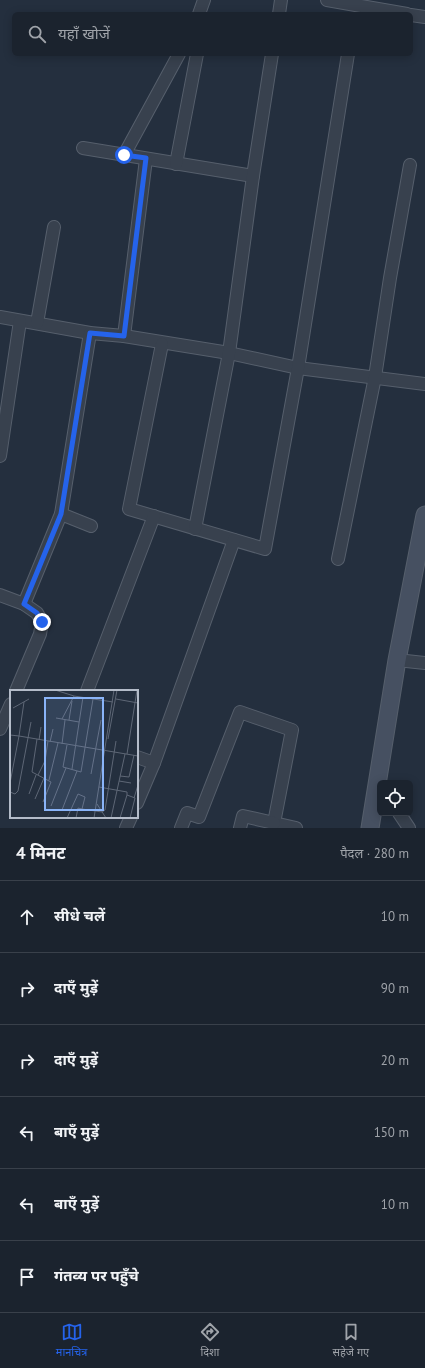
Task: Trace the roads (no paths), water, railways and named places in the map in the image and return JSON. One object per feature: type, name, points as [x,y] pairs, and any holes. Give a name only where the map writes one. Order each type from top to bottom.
[{"type":"street","points":[[200,12],[204,0]]},
{"type":"street","points":[[279,12],[281,0]]},
{"type":"street","points":[[327,0],[343,1],[356,10],[382,12]]},
{"type":"street","points":[[413,15],[425,17]]},
{"type":"street","points":[[124,155],[178,56]]},
{"type":"street","points":[[176,164],[197,56]]},
{"type":"street","points":[[195,529],[229,353],[253,176],[272,56]]},
{"type":"street","points":[[162,344],[129,509],[265,549],[298,368],[348,56]]},
{"type":"street","points":[[82,148],[253,176]]},
{"type":"street","points":[[124,336],[146,158]]},
{"type":"street","points":[[338,559],[375,377],[390,278],[410,165]]},
{"type":"street","points":[[38,323],[54,227]]},
{"type":"street","points":[[0,317],[90,333],[124,336],[162,344],[229,353],[298,368],[425,384]]},
{"type":"street","points":[[0,456],[20,321]]},
{"type":"street","points":[[24,604],[61,514],[90,333]]},
{"type":"street","points":[[61,514],[91,526]]},
{"type":"street","points":[[379,780],[397,660],[425,515]]},
{"type":"street","points":[[87,690],[154,516]]},
{"type":"street","points":[[138,801],[154,763],[234,540]]},
{"type":"street","points":[[0,595],[24,604],[37,613],[42,622],[40,634],[16,690]]},
{"type":"street","points":[[397,660],[425,663]]},
{"type":"street","points":[[0,729],[10,706]]},
{"type":"street","points":[[182,828],[187,813],[199,817],[240,712],[292,730],[274,823]]},
{"type":"street","points":[[138,757],[154,763]]},
{"type":"street","points":[[370,828],[377,791]]},
{"type":"street","points":[[240,828],[243,816],[296,828]]},
{"type":"street","points":[[402,816],[409,828]]},
{"type":"street","points":[[126,828],[131,818]]}]
